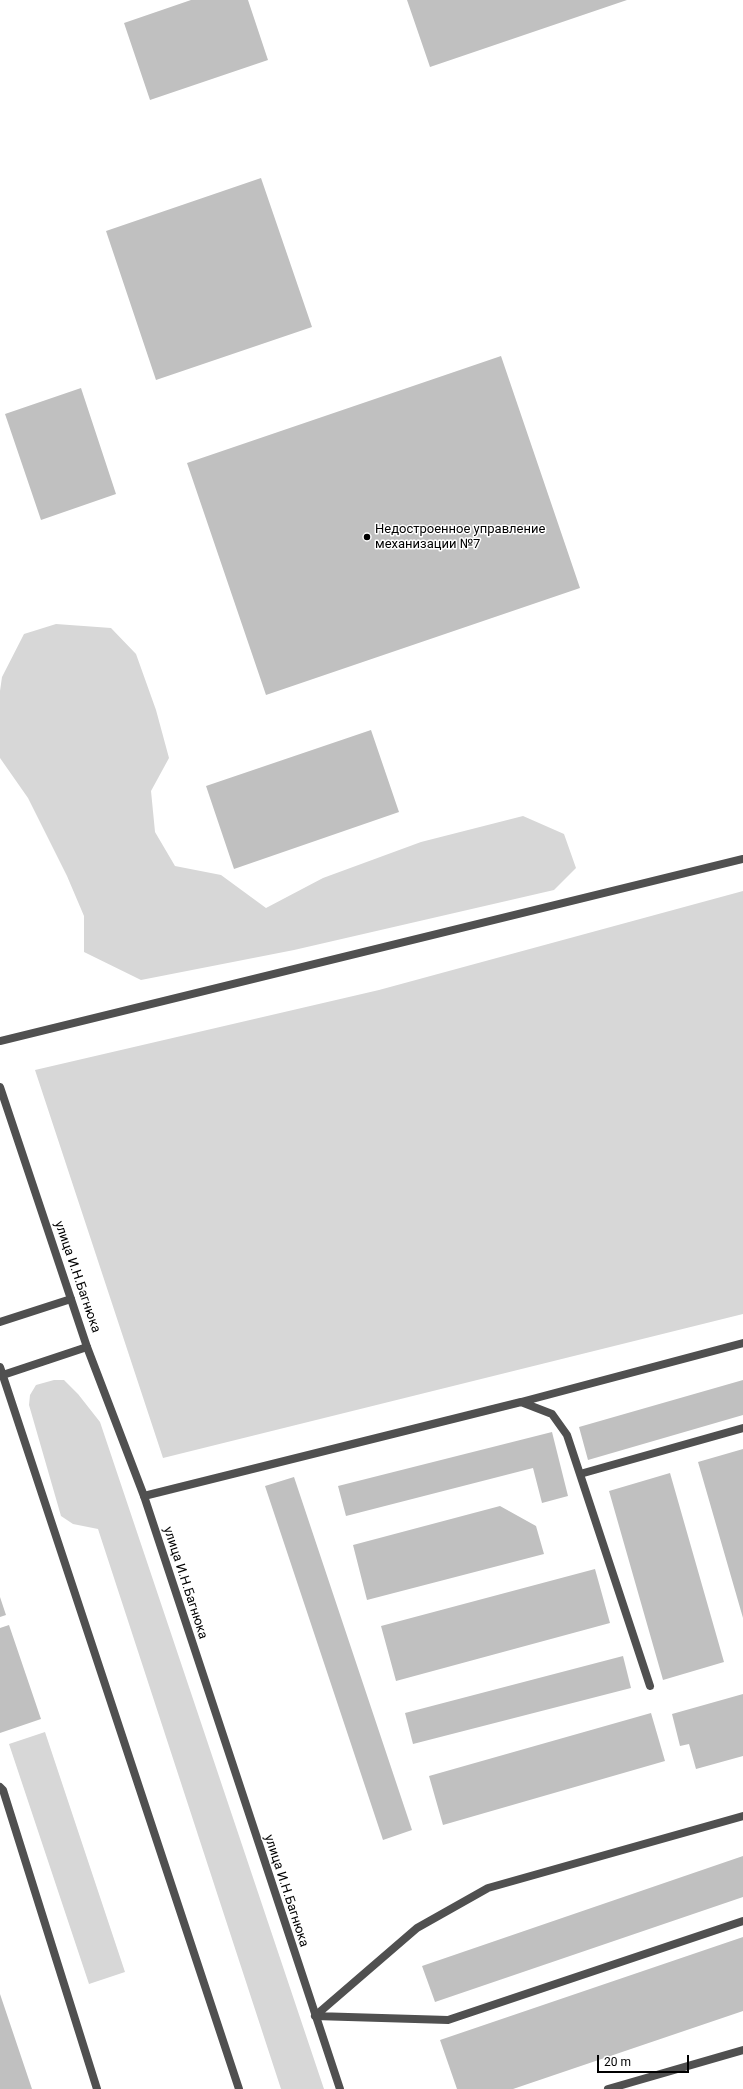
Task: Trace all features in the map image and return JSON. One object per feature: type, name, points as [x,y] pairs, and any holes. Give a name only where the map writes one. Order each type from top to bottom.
[{"type":"street","points":[[0,1041],[743,859]]},
{"type":"street","name":"улица И.Н.Багнюка","points":[[0,1087],[87,1347],[144,1496],[340,2089]]},
{"type":"street","points":[[0,1322],[71,1299]]},
{"type":"street","points":[[144,1496],[521,1402],[743,1343]]},
{"type":"street","points":[[87,1347],[1,1373],[239,2089]]},
{"type":"street","points":[[521,1402],[552,1414],[567,1435],[650,1686]]},
{"type":"street","points":[[580,1474],[743,1428]]},
{"type":"street","points":[[0,1787],[5,1798],[97,2089]]},
{"type":"street","points":[[315,2016],[417,1928],[488,1888],[743,1816]]},
{"type":"street","points":[[315,2016],[448,2020],[743,1921]]},
{"type":"street","points":[[608,2089],[743,2050]]},
{"type":"shaded area","points":[[56,624],[111,628],[136,654],[156,710],[169,758],[151,791],[155,832],[175,866],[221,875],[266,908],[323,878],[421,842],[523,816],[564,834],[576,868],[554,890],[294,950],[141,980],[84,952],[84,916],[67,876],[28,798],[0,758],[0,691],[2,677],[24,634]]},
{"type":"shaded area","points":[[743,891],[743,1314],[163,1458],[35,1070],[379,990]]},
{"type":"shaded area","points":[[54,1380],[64,1380],[78,1394],[100,1422],[324,2089],[281,2089],[98,1529],[73,1524],[61,1516],[29,1405],[30,1395],[36,1385]]},
{"type":"shaded area","points":[[45,1732],[125,1972],[89,1984],[9,1744]]},
{"type":"building","points":[[191,0],[248,0],[268,60],[150,100],[124,23]]},
{"type":"building","points":[[407,0],[627,0],[430,67]]},
{"type":"building","points":[[261,178],[312,327],[156,380],[106,231]]},
{"type":"building","points":[[501,356],[580,588],[266,695],[187,463]]},
{"type":"building","points":[[81,388],[116,494],[41,520],[5,414]]},
{"type":"building","points":[[371,730],[399,812],[234,869],[206,786]]},
{"type":"building","points":[[743,1380],[743,1415],[588,1460],[579,1427]]},
{"type":"building","points":[[552,1432],[568,1496],[542,1503],[533,1468],[346,1516],[338,1486]]},
{"type":"building","points":[[743,1449],[743,1618],[698,1462]]},
{"type":"building","points":[[670,1473],[724,1662],[663,1680],[609,1491]]},
{"type":"building","points":[[294,1477],[412,1830],[383,1840],[265,1486]]},
{"type":"building","points":[[500,1506],[536,1526],[544,1554],[367,1600],[353,1545]]},
{"type":"building","points":[[595,1569],[610,1623],[396,1681],[381,1626]]},
{"type":"building","points":[[0,1597],[6,1615],[0,1617]]},
{"type":"building","points":[[9,1625],[41,1719],[0,1733],[0,1628]]},
{"type":"building","points":[[623,1656],[631,1688],[413,1744],[405,1713]]},
{"type":"building","points":[[743,1694],[743,1756],[696,1769],[689,1744],[680,1746],[672,1714]]},
{"type":"building","points":[[651,1713],[665,1761],[443,1825],[429,1776]]},
{"type":"building","points":[[743,1856],[743,1897],[435,2002],[422,1966]]},
{"type":"building","points":[[743,1937],[743,2011],[513,2089],[457,2089],[440,2040]]},
{"type":"building","points":[[0,1994],[32,2089],[0,2089]]},
{"type":"place","name":"Недостроенное управление механизации №7","points":[[367,537]]}]
